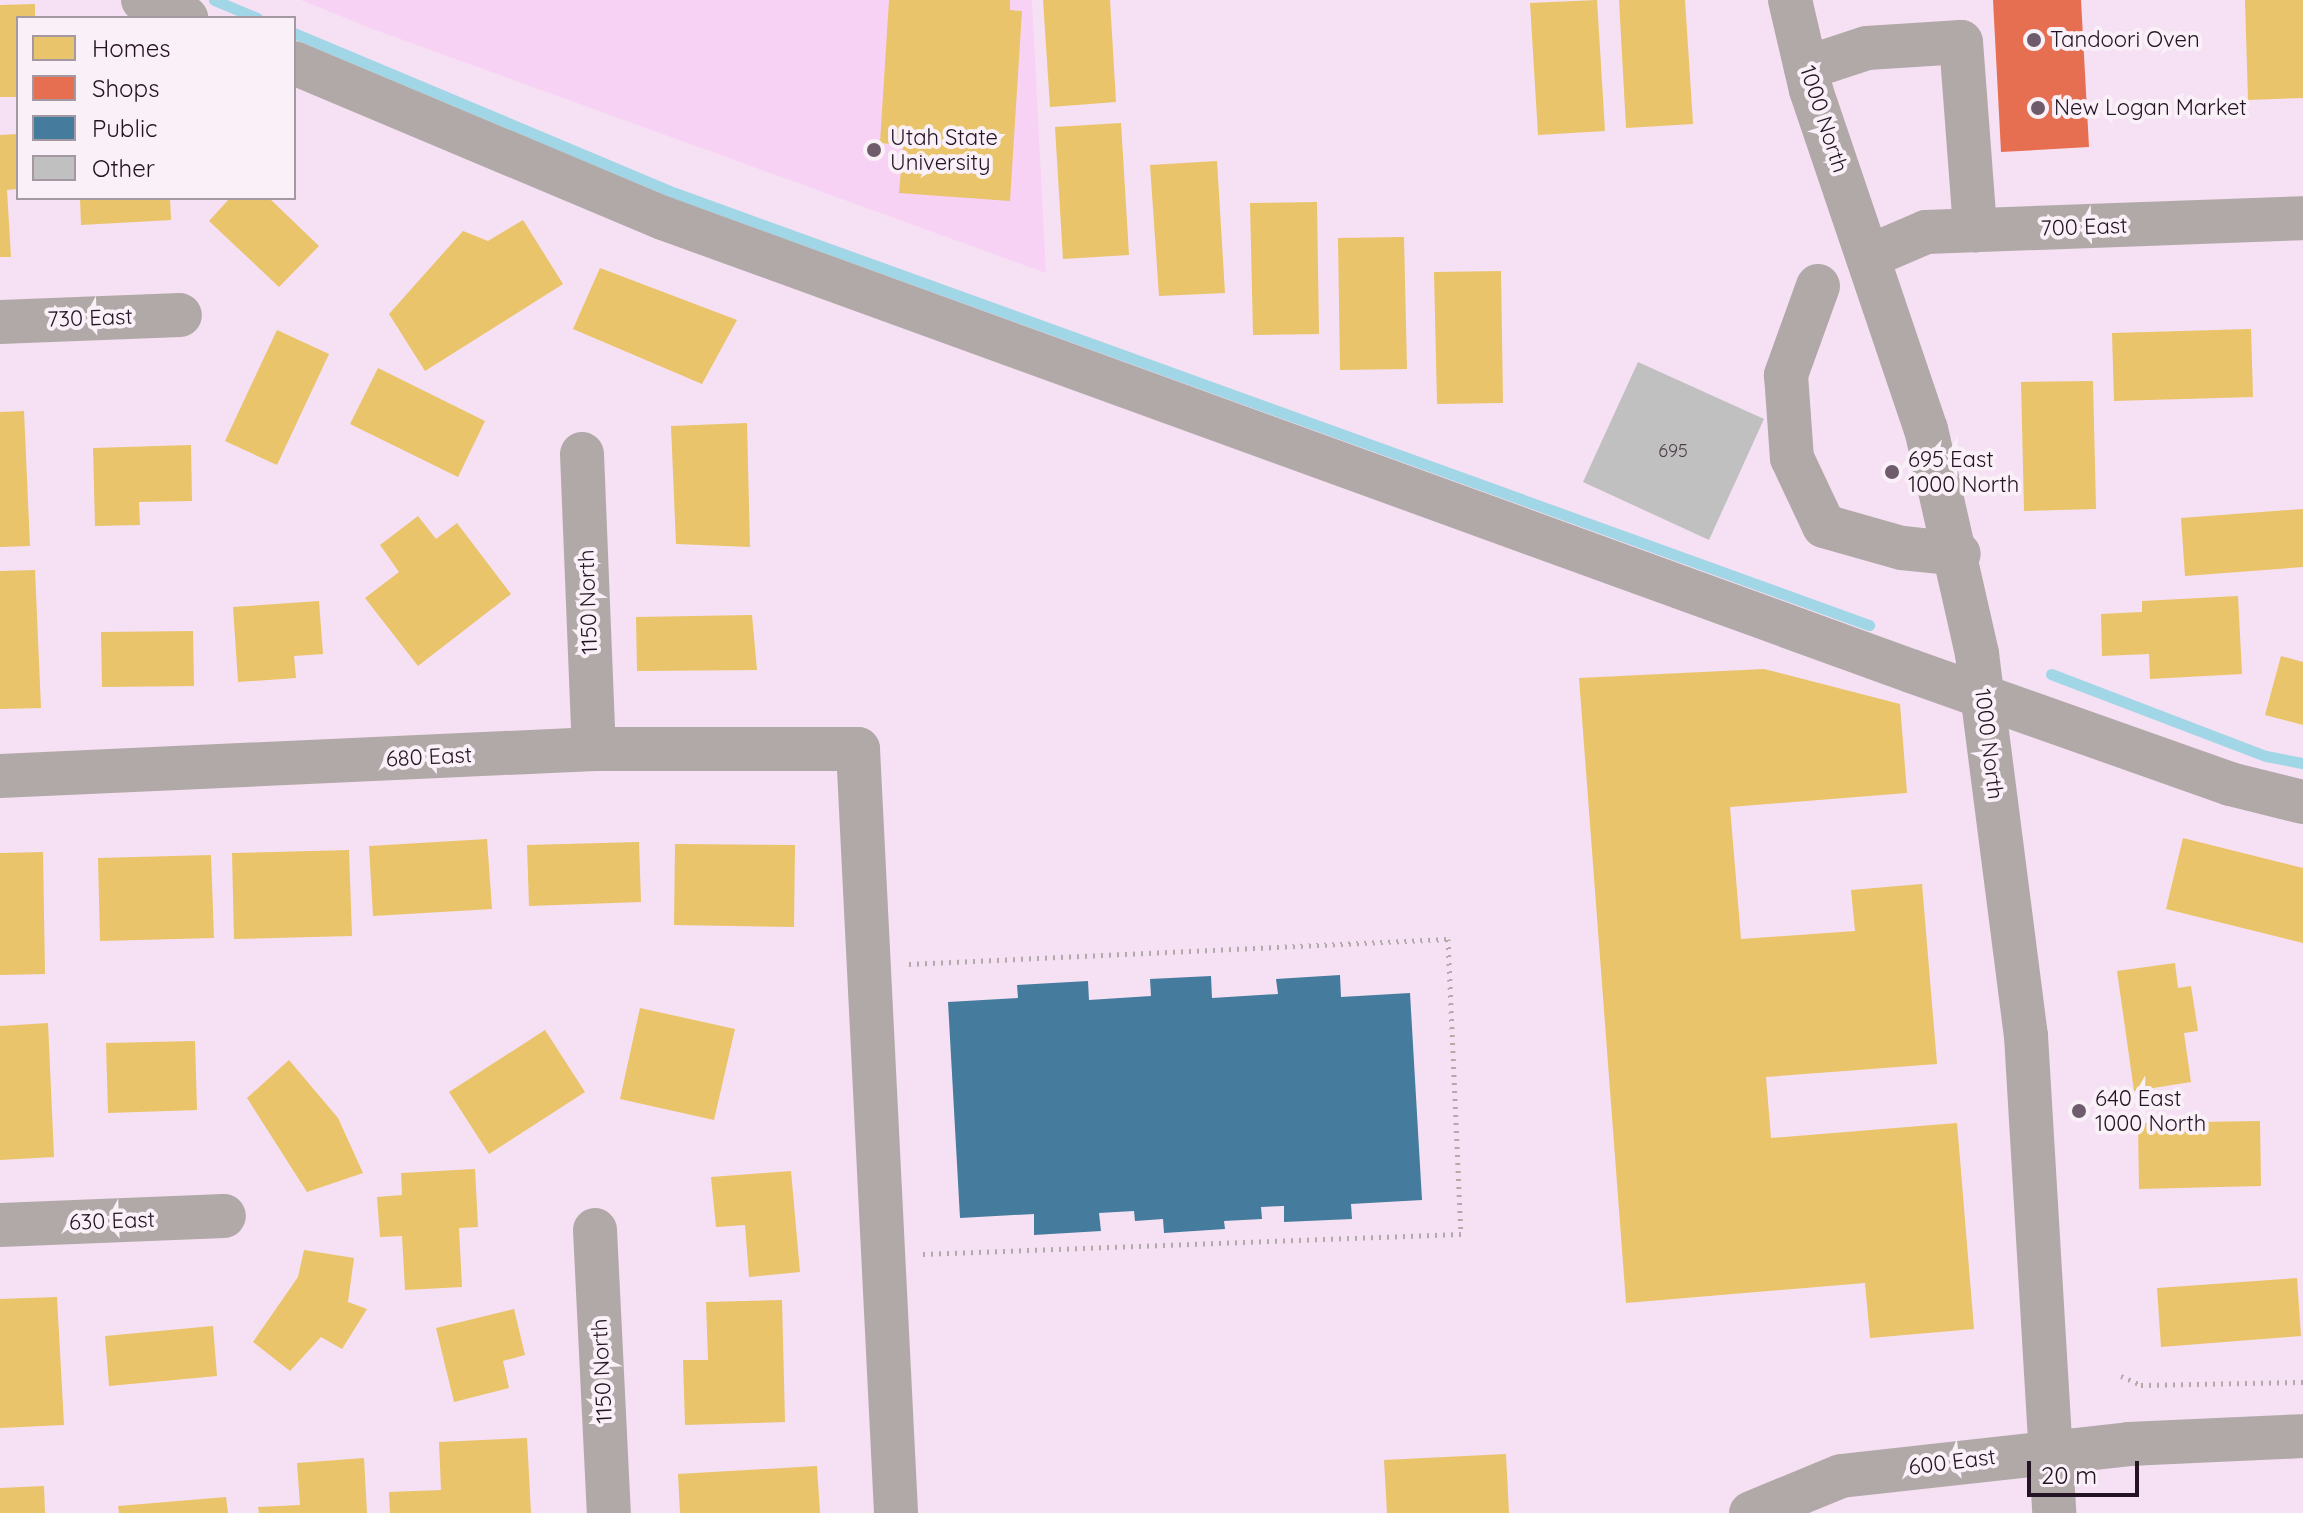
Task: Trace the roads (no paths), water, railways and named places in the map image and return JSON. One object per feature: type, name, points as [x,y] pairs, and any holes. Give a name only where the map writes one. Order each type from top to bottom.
[{"type":"street","points":[[143,0],[181,16]]},
{"type":"street","name":"1000 North","points":[[1790,0],[1806,68],[1870,256],[1959,554],[1982,694],[2026,1036],[2054,1513]]},
{"type":"street","points":[[1806,68],[1867,48],[1961,42],[1975,230]]},
{"type":"street","points":[[296,64],[663,218],[2230,784],[2303,802]]},
{"type":"street","name":"700 East","points":[[1870,256],[1926,232],[2303,218]]},
{"type":"street","points":[[1818,286],[1786,375],[1792,458],[1824,526],[1902,548],[1959,554]]},
{"type":"street","name":"730 East","points":[[0,322],[180,315]]},
{"type":"street","name":"1150 North","points":[[582,454],[594,749]]},
{"type":"street","name":"680 East","points":[[0,776],[594,749],[858,749],[896,1513]]},
{"type":"street","name":"630 East","points":[[0,1225],[224,1216]]},
{"type":"street","name":"1150 North","points":[[595,1230],[609,1513]]},
{"type":"street","name":"600 East","points":[[1751,1513],[1841,1476],[2049,1451],[2303,1436]]},
{"type":"waterway","points":[[214,0],[252,16]]},
{"type":"waterway","points":[[296,34],[675,193],[1869,625]]},
{"type":"waterway","points":[[2051,674],[2266,756],[2303,763]]},
{"type":"place","name":"Tandoori Oven","points":[[2034,40]]},
{"type":"place","name":"New Logan Market","points":[[2038,108]]},
{"type":"place","name":"Utah State University","points":[[874,150]]},
{"type":"place","name":"695 East 1000 North","points":[[1892,472]]},
{"type":"place","name":"640 East 1000 North","points":[[2079,1111]]}]
